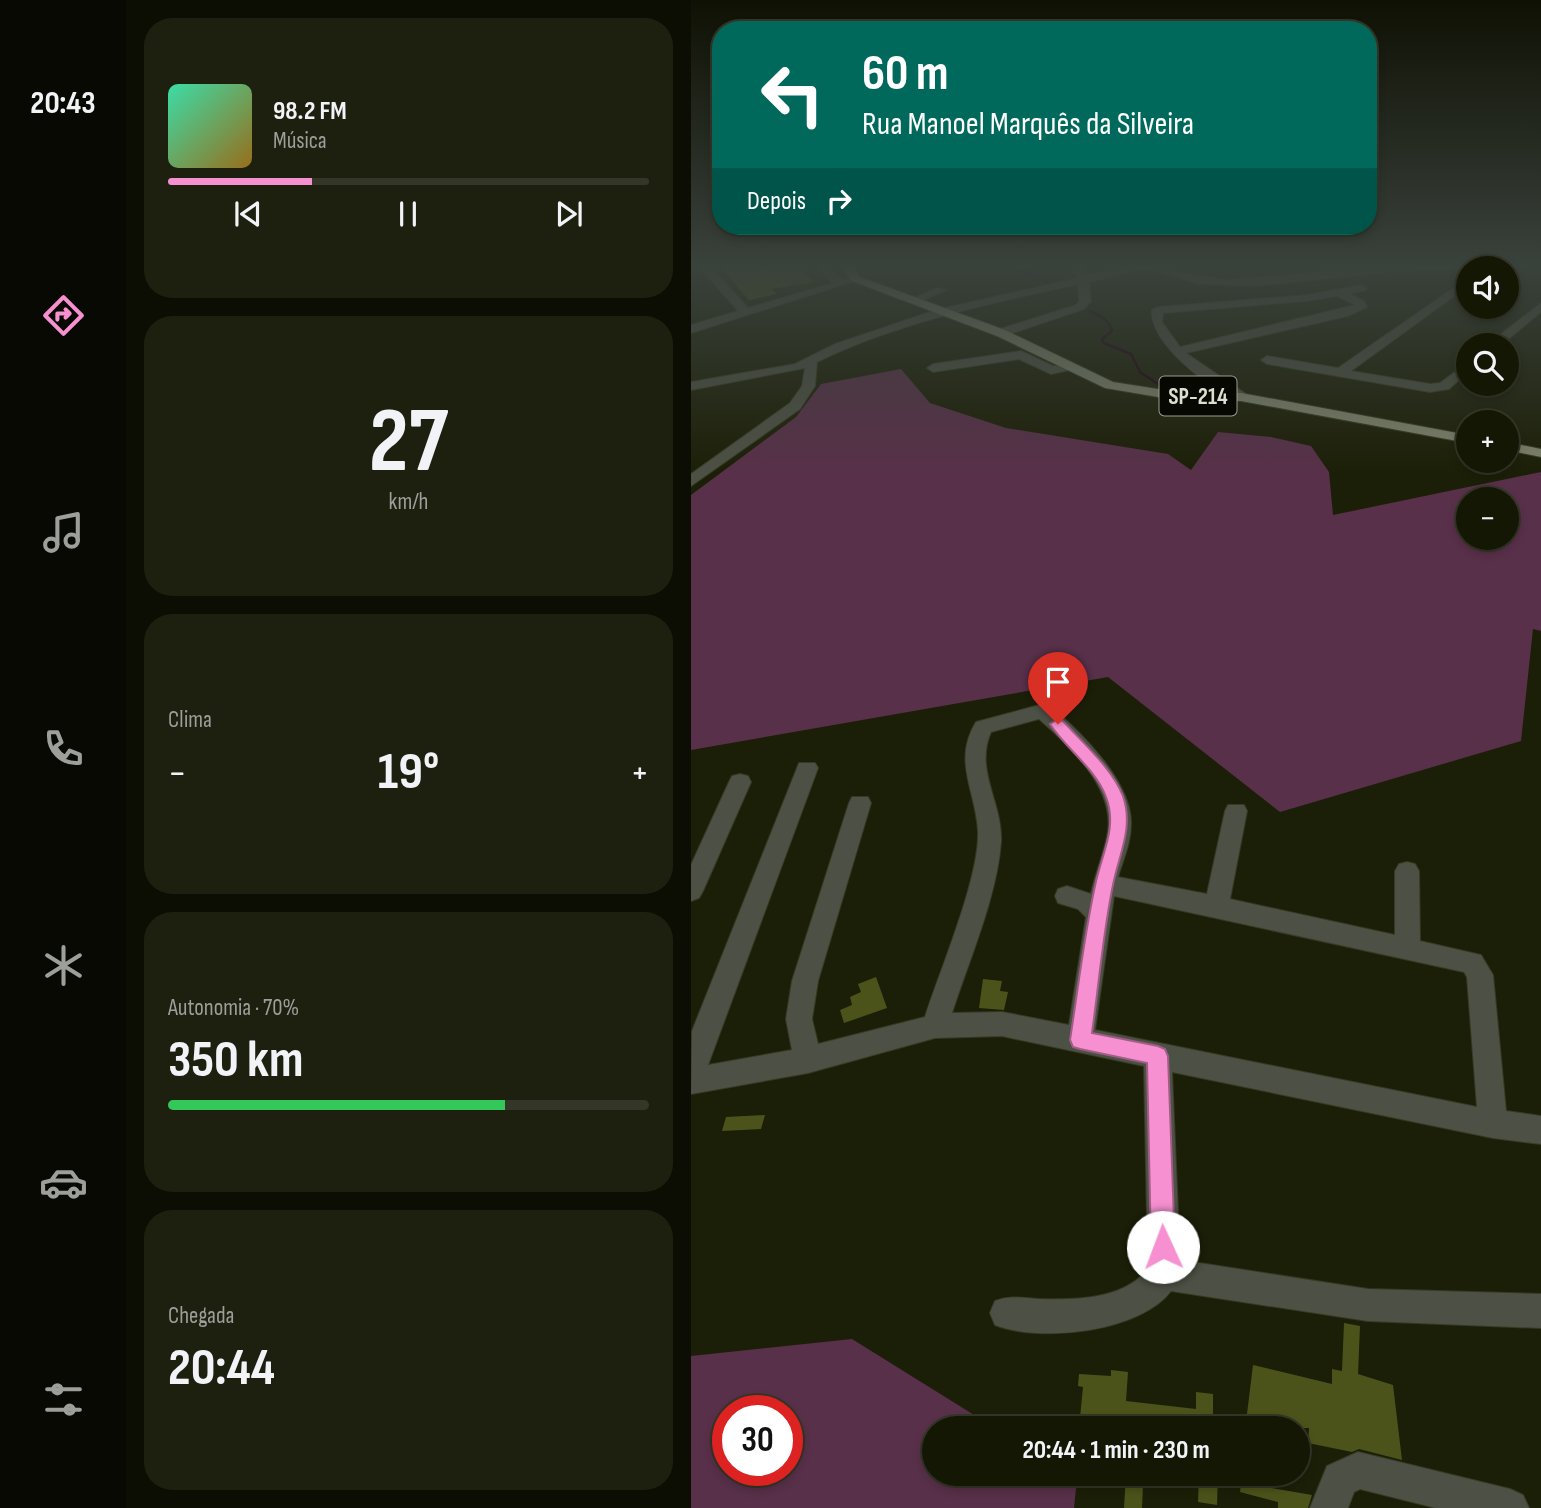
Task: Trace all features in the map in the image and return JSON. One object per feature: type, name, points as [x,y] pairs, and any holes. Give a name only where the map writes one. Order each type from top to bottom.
[{"type":"main road","name":"SP-214","points":[[1004,334],[1110,385],[1137,391],[1241,397],[1456,437]]},
{"type":"main road","points":[[1519,448],[1541,450]]},
{"type":"street","points":[[691,386],[776,372],[811,362],[871,334]]},
{"type":"street","points":[[1162,334],[1177,351],[1241,397]]},
{"type":"street","points":[[1177,351],[1247,334]]},
{"type":"street","points":[[1341,372],[1394,334]]},
{"type":"street","points":[[933,368],[1021,355],[1051,370],[1073,368]]},
{"type":"street","points":[[1267,360],[1430,388],[1444,386],[1456,376]]},
{"type":"street","points":[[691,481],[795,406],[808,390],[813,376],[811,362]]},
{"type":"street","points":[[935,1026],[983,877],[988,853],[990,831],[972,757],[983,727],[1043,711],[1102,775],[1114,794],[1119,814],[1119,832],[1104,884],[1080,1040]]},
{"type":"street","points":[[807,768],[698,1031],[691,1078],[808,1060],[935,1026],[1002,1024],[1493,1124],[1541,1130]]},
{"type":"street","points":[[691,891],[740,782]]},
{"type":"street","points":[[808,1060],[798,1019],[805,981],[860,803]]},
{"type":"street","points":[[1217,906],[1236,811]]},
{"type":"street","points":[[1407,871],[1407,948]]},
{"type":"street","points":[[1104,884],[1461,959],[1477,968],[1482,988],[1493,1124]]},
{"type":"street","points":[[1067,896],[1086,902],[1099,914]]},
{"type":"street","points":[[1007,1313],[1047,1317],[1097,1313],[1147,1294],[1164,1274],[1158,1056]]},
{"type":"street","points":[[1164,1274],[1368,1305],[1541,1311]]},
{"type":"street","points":[[1329,1508],[1340,1479],[1348,1472],[1358,1470],[1510,1508]]},
{"type":"shaded area","points":[[901,369],[930,403],[1006,428],[1168,454],[1191,470],[1218,432],[1271,437],[1311,446],[1329,472],[1333,515],[1456,490],[1456,550],[1519,550],[1519,487],[1468,487],[1541,472],[1541,631],[1533,629],[1521,741],[1280,812],[1108,677],[691,750],[691,495],[796,417],[821,384]]},
{"type":"shaded area","points":[[852,1339],[976,1416],[922,1416],[922,1486],[1076,1486],[1074,1508],[691,1508],[691,1356]]},
{"type":"building","points":[[876,977],[887,1008],[844,1023],[840,1010],[852,1005],[850,997],[861,992],[858,984]]},
{"type":"building","points":[[983,979],[1002,981],[1000,991],[1008,992],[1004,1010],[979,1008]]},
{"type":"building","points":[[765,1115],[761,1129],[722,1131],[726,1117]]},
{"type":"building","points":[[1344,1323],[1360,1326],[1358,1374],[1393,1385],[1402,1460],[1359,1449],[1352,1452],[1310,1443],[1310,1416],[1247,1416],[1253,1365],[1332,1384],[1332,1369],[1342,1371]]},
{"type":"building","points":[[1111,1370],[1128,1372],[1126,1401],[1196,1409],[1196,1392],[1213,1394],[1213,1414],[1221,1416],[1080,1416],[1083,1387],[1078,1386],[1079,1374],[1111,1376]]},
{"type":"building","points":[[1125,1486],[1143,1486],[1142,1508],[1124,1508]]},
{"type":"building","points":[[1199,1486],[1218,1486],[1217,1505],[1198,1502]]},
{"type":"building","points":[[1241,1486],[1259,1486],[1312,1495],[1308,1508],[1278,1508],[1278,1502],[1240,1492]]},
{"type":"waterway","points":[[1108,334],[1102,339],[1104,343],[1131,354],[1140,372],[1158,384]]},
{"type":"route","points":[[1058,724],[1102,775],[1114,794],[1119,814],[1119,832],[1104,884],[1080,1040],[1158,1056],[1163,1247]]}]
